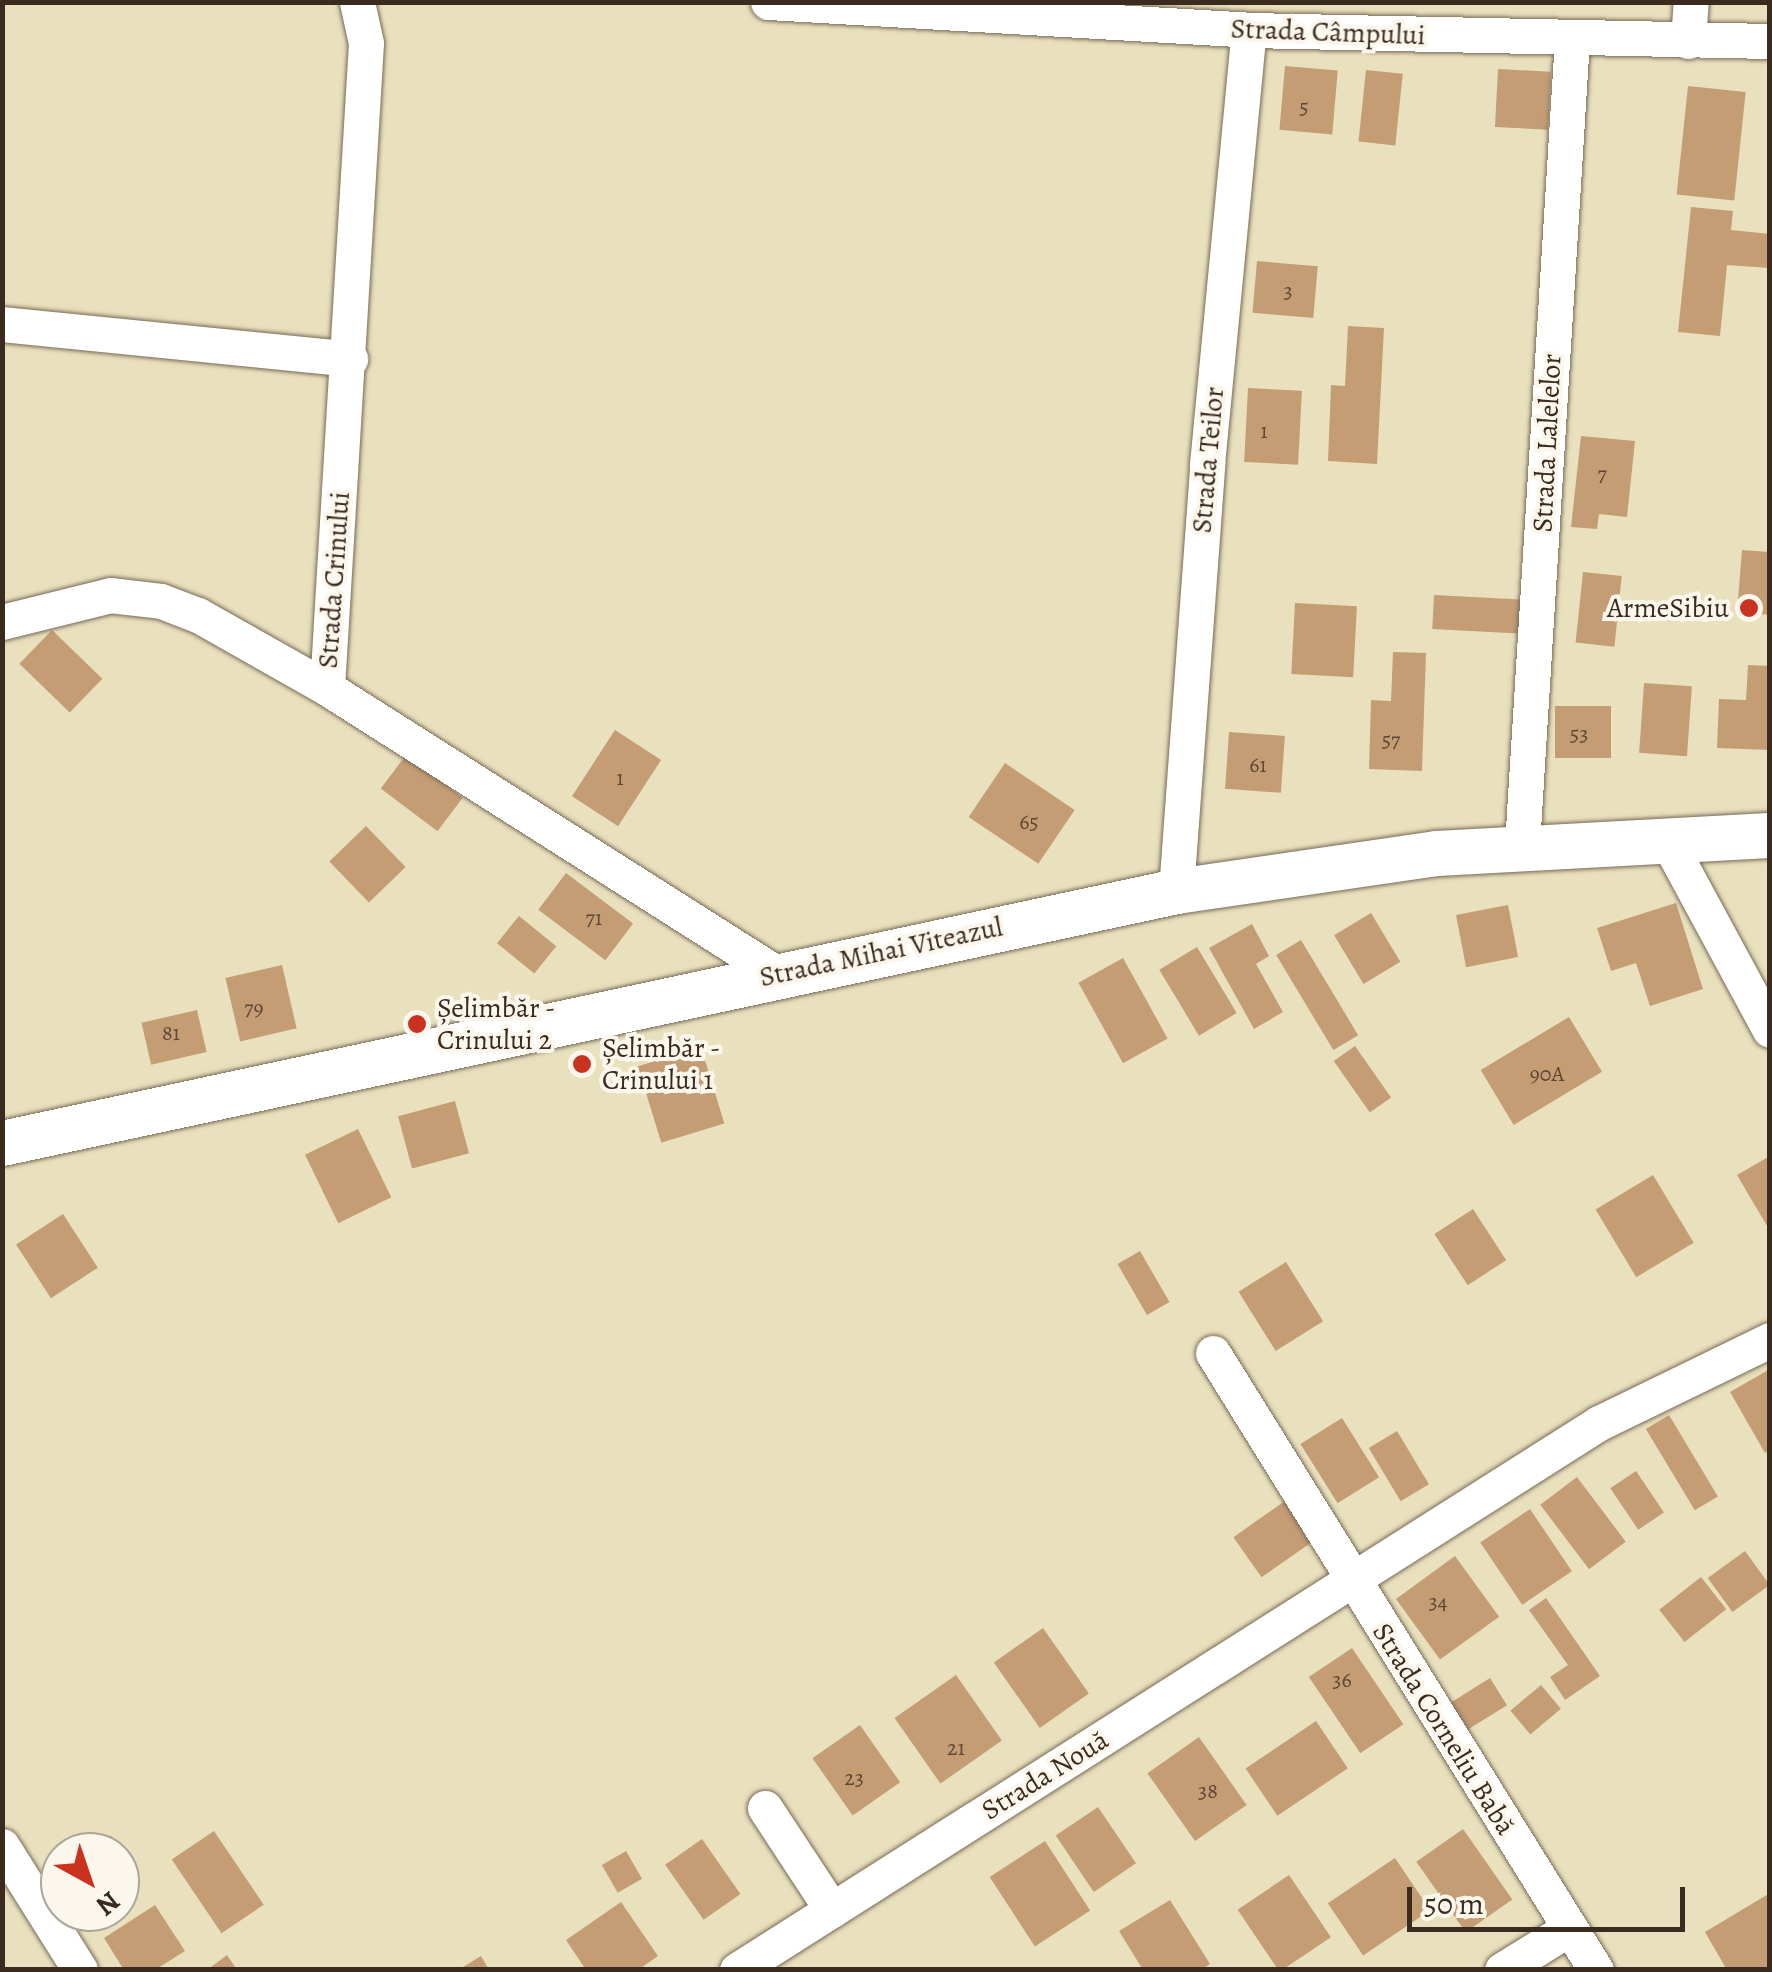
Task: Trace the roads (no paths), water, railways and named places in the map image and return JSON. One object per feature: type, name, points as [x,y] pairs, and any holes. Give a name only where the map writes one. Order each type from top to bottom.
[{"type":"main road","name":"Strada Mihai Viteazul","points":[[2,1142],[776,973],[1176,891],[1522,845],[1770,834]]},
{"type":"street","name":"Strada Crinului","points":[[357,2],[366,44],[350,359],[326,688],[776,973]]},
{"type":"street","name":"Strada Câmpului","points":[[768,2],[1249,30],[1572,40],[1770,41]]},
{"type":"street","points":[[1688,41],[1692,2]]},
{"type":"street","name":"Strada Teilor","points":[[1176,891],[1207,464],[1249,30]]},
{"type":"street","name":"Strada Lalelelor","points":[[1522,845],[1572,40]]},
{"type":"street","points":[[2,324],[350,359]]},
{"type":"street","points":[[2,622],[110,595],[162,601],[198,615],[326,688]]},
{"type":"street","points":[[1666,838],[1770,1030]]},
{"type":"street","name":"Strada Nouă","points":[[737,1970],[1599,1422],[1770,1340]]},
{"type":"street","points":[[1213,1354],[1353,1580]]},
{"type":"street","name":"Strada Corneliu Babă","points":[[1353,1580],[1596,1970]]},
{"type":"street","points":[[765,1808],[832,1910]]},
{"type":"street","points":[[2,1846],[80,1970]]},
{"type":"street","points":[[1502,1970],[1570,1928]]},
{"type":"place","name":"ArmeSibiu","points":[[1749,608]]},
{"type":"place","name":"Șelimbăr - Crinului 2","points":[[417,1024]]},
{"type":"place","name":"Șelimbăr - Crinului 1","points":[[582,1064]]}]
